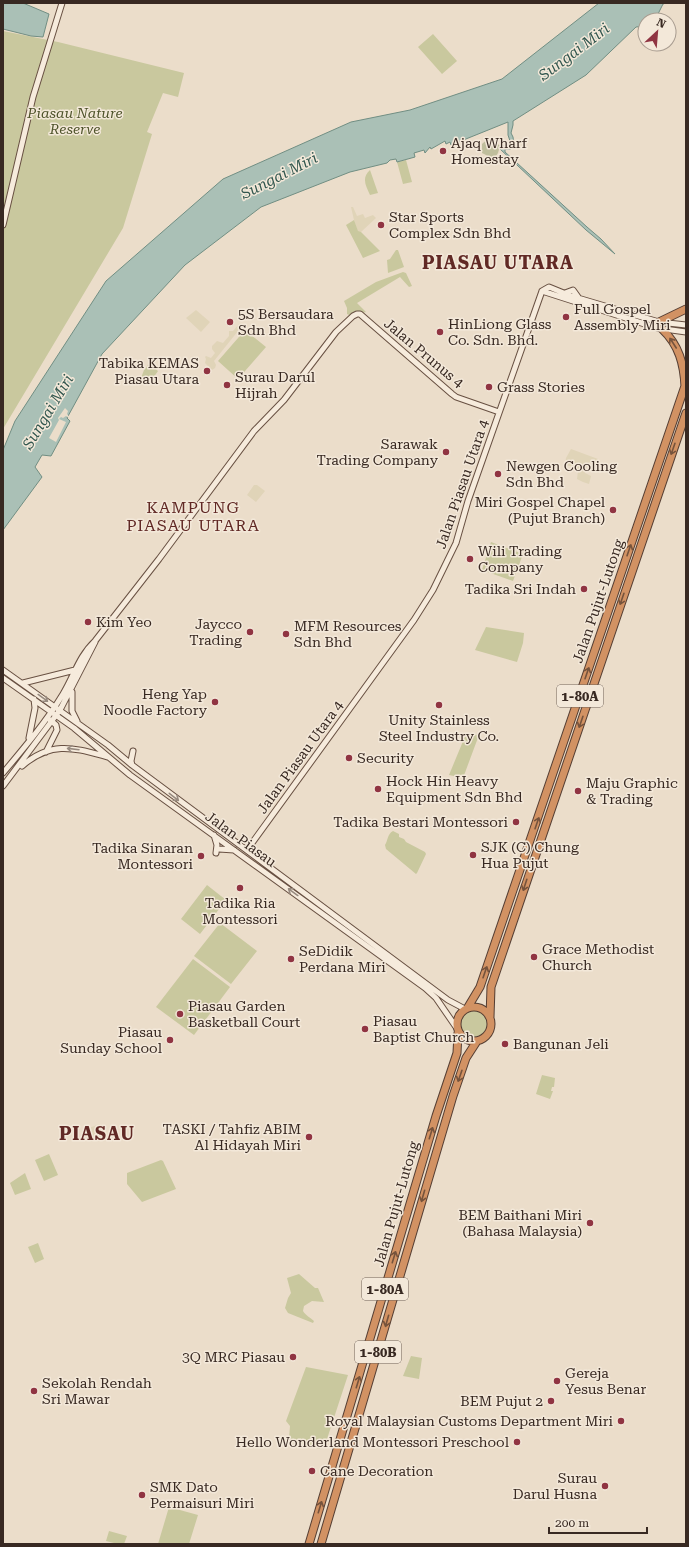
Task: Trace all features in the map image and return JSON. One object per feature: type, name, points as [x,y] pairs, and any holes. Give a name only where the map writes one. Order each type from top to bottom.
[{"type":"highway","points":[[685,385],[684,367],[679,353],[670,337],[660,326],[686,309]]},
{"type":"highway","name":"Jalan Pujut-Lutong","points":[[466,1008],[478,992],[483,980],[685,385]]},
{"type":"highway","name":"Jalan Pujut-Lutong","points":[[490,1017],[490,1000],[494,980],[686,413]]},
{"type":"highway","points":[[474,1006],[481,1008],[490,1017],[491,1028],[489,1032],[485,1037],[477,1041],[466,1040],[457,1030],[456,1020],[459,1013],[466,1008],[474,1006]]},
{"type":"highway","name":"Jalan Pujut-Lutong","points":[[309,1544],[436,1116],[457,1053],[457,1030]]},
{"type":"highway","name":"Jalan Pujut-Lutong","points":[[321,1544],[451,1103],[466,1058],[477,1041]]},
{"type":"street","points":[[3,225],[34,97],[62,3]]},
{"type":"street","points":[[542,291],[549,287],[577,300]]},
{"type":"street","points":[[564,293],[568,293],[573,290],[577,300]]},
{"type":"street","points":[[542,291],[577,300],[660,326],[686,332]]},
{"type":"street","name":"Jalan Piasau Utara 4","points":[[247,850],[430,596],[456,543],[468,501],[542,291]]},
{"type":"street","name":"Jalan Prunus 4","points":[[95,642],[254,431],[284,400],[336,332],[353,316],[360,314],[456,397],[499,412]]},
{"type":"street","points":[[660,326],[686,325]]},
{"type":"street","points":[[3,773],[55,706],[88,648],[95,642]]},
{"type":"street","points":[[3,786],[60,710],[95,642]]},
{"type":"street","points":[[3,670],[55,706],[117,753],[132,753],[132,765]]},
{"type":"street","points":[[23,683],[76,670]]},
{"type":"street","name":"Jalan Piasau","points":[[3,678],[50,711],[111,758],[130,775],[247,859],[325,912],[448,1000],[466,1008]]},
{"type":"street","points":[[72,687],[72,711],[79,724]]},
{"type":"street","points":[[29,741],[36,708],[34,699]]},
{"type":"street","points":[[46,717],[56,725],[57,730],[46,752]]},
{"type":"street","points":[[14,773],[29,759],[61,747],[78,749],[111,758]]},
{"type":"street","name":"Jalan Piasau","points":[[117,753],[247,850],[325,912],[432,993],[457,1030]]},
{"type":"street","points":[[130,775],[128,770],[130,767],[155,781]]},
{"type":"street","points":[[214,834],[217,851],[235,850]]},
{"type":"street","points":[[224,834],[224,842]]},
{"type":"street","points":[[236,843],[253,841],[253,855]]},
{"type":"street","points":[[247,850],[247,859]]},
{"type":"shaded area","points":[[351,207],[353,207],[357,216],[363,214],[365,218],[373,215],[376,218],[361,232],[358,232]]},
{"type":"shaded area","points":[[196,310],[210,322],[201,332],[186,318]]},
{"type":"shaded area","points":[[239,324],[242,326],[214,361],[216,365],[212,370],[205,363],[205,357],[211,358],[215,353],[212,346],[217,341],[223,343],[229,336],[229,331],[233,331]]},
{"type":"shaded area","points":[[571,449],[598,459],[596,464],[589,462],[586,468],[585,473],[591,476],[589,484],[577,479],[578,471],[575,467],[565,465],[566,458]]},
{"type":"shaded area","points":[[254,485],[257,485],[265,491],[256,502],[247,495]]},
{"type":"shaded area","points":[[100,1124],[105,1137],[91,1142],[86,1129]]},
{"type":"green space","name":"Piasau Nature Reserve","points":[[3,31],[58,42],[184,73],[178,97],[163,93],[147,132],[152,134],[123,228],[3,429]]},
{"type":"green space","points":[[433,34],[457,61],[442,74],[418,47]]},
{"type":"green space","points":[[490,137],[500,146],[494,159],[482,153],[482,144]]},
{"type":"green space","points":[[406,160],[412,182],[403,184],[397,162]]},
{"type":"green space","points":[[370,170],[378,193],[370,195],[365,179]]},
{"type":"green space","points":[[354,220],[358,231],[361,232],[380,251],[363,258],[346,225]]},
{"type":"green space","points":[[396,250],[398,250],[404,267],[388,273],[387,260],[390,259]]},
{"type":"green space","points":[[403,272],[406,273],[412,286],[409,287],[400,277],[357,303],[366,312],[351,316],[347,314],[347,308],[344,301],[376,282]]},
{"type":"green space","points":[[245,330],[266,347],[238,379],[218,361]]},
{"type":"green space","points":[[149,364],[158,371],[149,384],[141,378],[144,370]]},
{"type":"green space","points":[[491,542],[523,554],[513,581],[482,570]]},
{"type":"green space","points":[[486,627],[524,633],[523,643],[517,662],[475,650]]},
{"type":"green space","points":[[466,734],[479,735],[463,778],[449,775]]},
{"type":"green space","points":[[393,831],[399,834],[399,837],[404,839],[406,842],[425,852],[426,854],[416,874],[386,849],[385,845]]},
{"type":"green space","points":[[207,885],[226,900],[200,934],[181,919]]},
{"type":"green space","points":[[220,923],[257,951],[231,984],[194,956]]},
{"type":"green space","points":[[193,959],[230,987],[194,1035],[156,1007]]},
{"type":"green space","points":[[473,1010],[479,1011],[483,1014],[486,1018],[486,1030],[483,1034],[479,1037],[473,1038],[467,1037],[463,1034],[460,1030],[459,1024],[460,1018],[463,1014],[467,1011]]},
{"type":"green space","points":[[542,1075],[555,1078],[550,1099],[536,1094]]},
{"type":"green space","points":[[49,1154],[58,1175],[44,1181],[35,1160]]},
{"type":"green space","points":[[161,1160],[163,1161],[176,1189],[142,1202],[127,1184],[127,1173]]},
{"type":"green space","points":[[25,1173],[31,1189],[15,1195],[10,1183]]},
{"type":"green space","points":[[38,1243],[44,1259],[35,1263],[28,1247]]},
{"type":"green space","points":[[299,1274],[315,1288],[318,1288],[324,1302],[312,1301],[304,1306],[303,1311],[314,1321],[313,1323],[288,1313],[285,1308],[291,1293],[287,1278]]},
{"type":"green space","points":[[411,1356],[422,1358],[419,1379],[403,1376]]},
{"type":"green space","points":[[306,1367],[348,1375],[327,1439],[322,1439],[320,1449],[289,1439],[290,1426],[286,1421]]},
{"type":"green space","points":[[169,1507],[198,1515],[189,1544],[158,1544]]},
{"type":"green space","points":[[109,1531],[127,1536],[124,1544],[106,1541]]},
{"type":"water","points":[[3,3],[23,3],[49,14],[43,37],[31,36],[3,29]]},
{"type":"water","name":"Sungai Miri","points":[[599,3],[666,3],[663,4],[659,12],[637,12],[637,27],[586,75],[513,121],[511,133],[514,145],[511,149],[505,149],[505,152],[601,239],[615,254],[586,230],[500,149],[502,146],[509,147],[511,144],[508,135],[508,122],[451,145],[450,142],[446,144],[445,141],[431,149],[430,147],[425,153],[424,150],[414,153],[415,157],[397,162],[396,159],[390,160],[387,163],[350,172],[261,207],[185,265],[102,354],[67,418],[70,421],[51,456],[42,455],[35,467],[42,477],[3,530],[3,450],[15,421],[106,281],[223,179],[351,122],[410,110],[502,79]]},
{"type":"pier","points":[[65,408],[71,419],[66,416],[59,419],[66,422],[56,442],[49,438],[59,420],[58,418]]},
{"type":"place","name":"Ajaq Wharf Homestay","points":[[443,151]]},
{"type":"place","name":"Star Sports Complex Sdn Bhd","points":[[381,225]]},
{"type":"place","name":"Full Gospel Assembly Miri","points":[[566,317]]},
{"type":"place","name":"5S Bersaudara Sdn Bhd","points":[[230,322]]},
{"type":"place","name":"HinLiong Glass Co. Sdn. Bhd.","points":[[440,332]]},
{"type":"place","name":"Tabika KEMAS Piasau Utara","points":[[207,371]]},
{"type":"place","name":"Surau Darul Hijrah","points":[[227,385]]},
{"type":"place","name":"Grass Stories","points":[[489,387]]},
{"type":"place","name":"Sarawak Trading Company","points":[[446,452]]},
{"type":"place","name":"Newgen Cooling Sdn Bhd","points":[[498,474]]},
{"type":"place","name":"Miri Gospel Chapel (Pujut Branch)","points":[[613,510]]},
{"type":"place","name":"Wili Trading Company","points":[[470,559]]},
{"type":"place","name":"Tadika Sri Indah","points":[[584,589]]},
{"type":"place","name":"Kim Yeo","points":[[88,622]]},
{"type":"place","name":"Jaycco Trading","points":[[250,632]]},
{"type":"place","name":"MFM Resources Sdn Bhd","points":[[286,634]]},
{"type":"place","name":"Heng Yap Noodle Factory","points":[[215,702]]},
{"type":"place","name":"Unity Stainless Steel Industry Co.","points":[[439,705]]},
{"type":"place","name":"Security","points":[[349,758]]},
{"type":"place","name":"Hock Hin Heavy Equipment Sdn Bhd","points":[[378,789]]},
{"type":"place","name":"Maju Graphic & Trading","points":[[578,791]]},
{"type":"place","name":"Tadika Bestari Montessori","points":[[516,822]]},
{"type":"place","name":"SJK (C) Chung Hua Pujut","points":[[473,855]]},
{"type":"place","name":"Tadika Sinaran Montessori","points":[[201,856]]},
{"type":"place","name":"Tadika Ria Montessori","points":[[240,888]]},
{"type":"place","name":"Grace Methodist Church","points":[[534,957]]},
{"type":"place","name":"SeDidik Perdana Miri","points":[[291,959]]},
{"type":"place","name":"Piasau Garden Basketball Court","points":[[180,1014]]},
{"type":"place","name":"Piasau Baptist Church","points":[[365,1029]]},
{"type":"place","name":"Piasau Sunday School","points":[[170,1040]]},
{"type":"place","name":"Bangunan Jeli","points":[[505,1044]]},
{"type":"place","name":"TASKI / Tahfiz ABIM Al Hidayah Miri","points":[[309,1137]]},
{"type":"place","name":"BEM Baithani Miri (Bahasa Malaysia)","points":[[590,1223]]},
{"type":"place","name":"3Q MRC Piasau","points":[[293,1357]]},
{"type":"place","name":"Gereja Yesus Benar","points":[[557,1381]]},
{"type":"place","name":"Sekolah Rendah Sri Mawar","points":[[34,1391]]},
{"type":"place","name":"BEM Pujut 2","points":[[551,1401]]},
{"type":"place","name":"Royal Malaysian Customs Department Miri","points":[[621,1421]]},
{"type":"place","name":"Hello Wonderland Montessori Preschool","points":[[517,1442]]},
{"type":"place","name":"Cane Decoration","points":[[312,1471]]},
{"type":"place","name":"Surau Darul Husna","points":[[605,1486]]},
{"type":"place","name":"SMK Dato Permaisuri Miri","points":[[142,1495]]},
{"type":"district","name":"PIASAU UTARA","points":[[498,263]]},
{"type":"district","name":"KAMPUNG PIASAU UTARA","points":[[193,516]]},
{"type":"district","name":"PIASAU","points":[[97,1134]]}]
